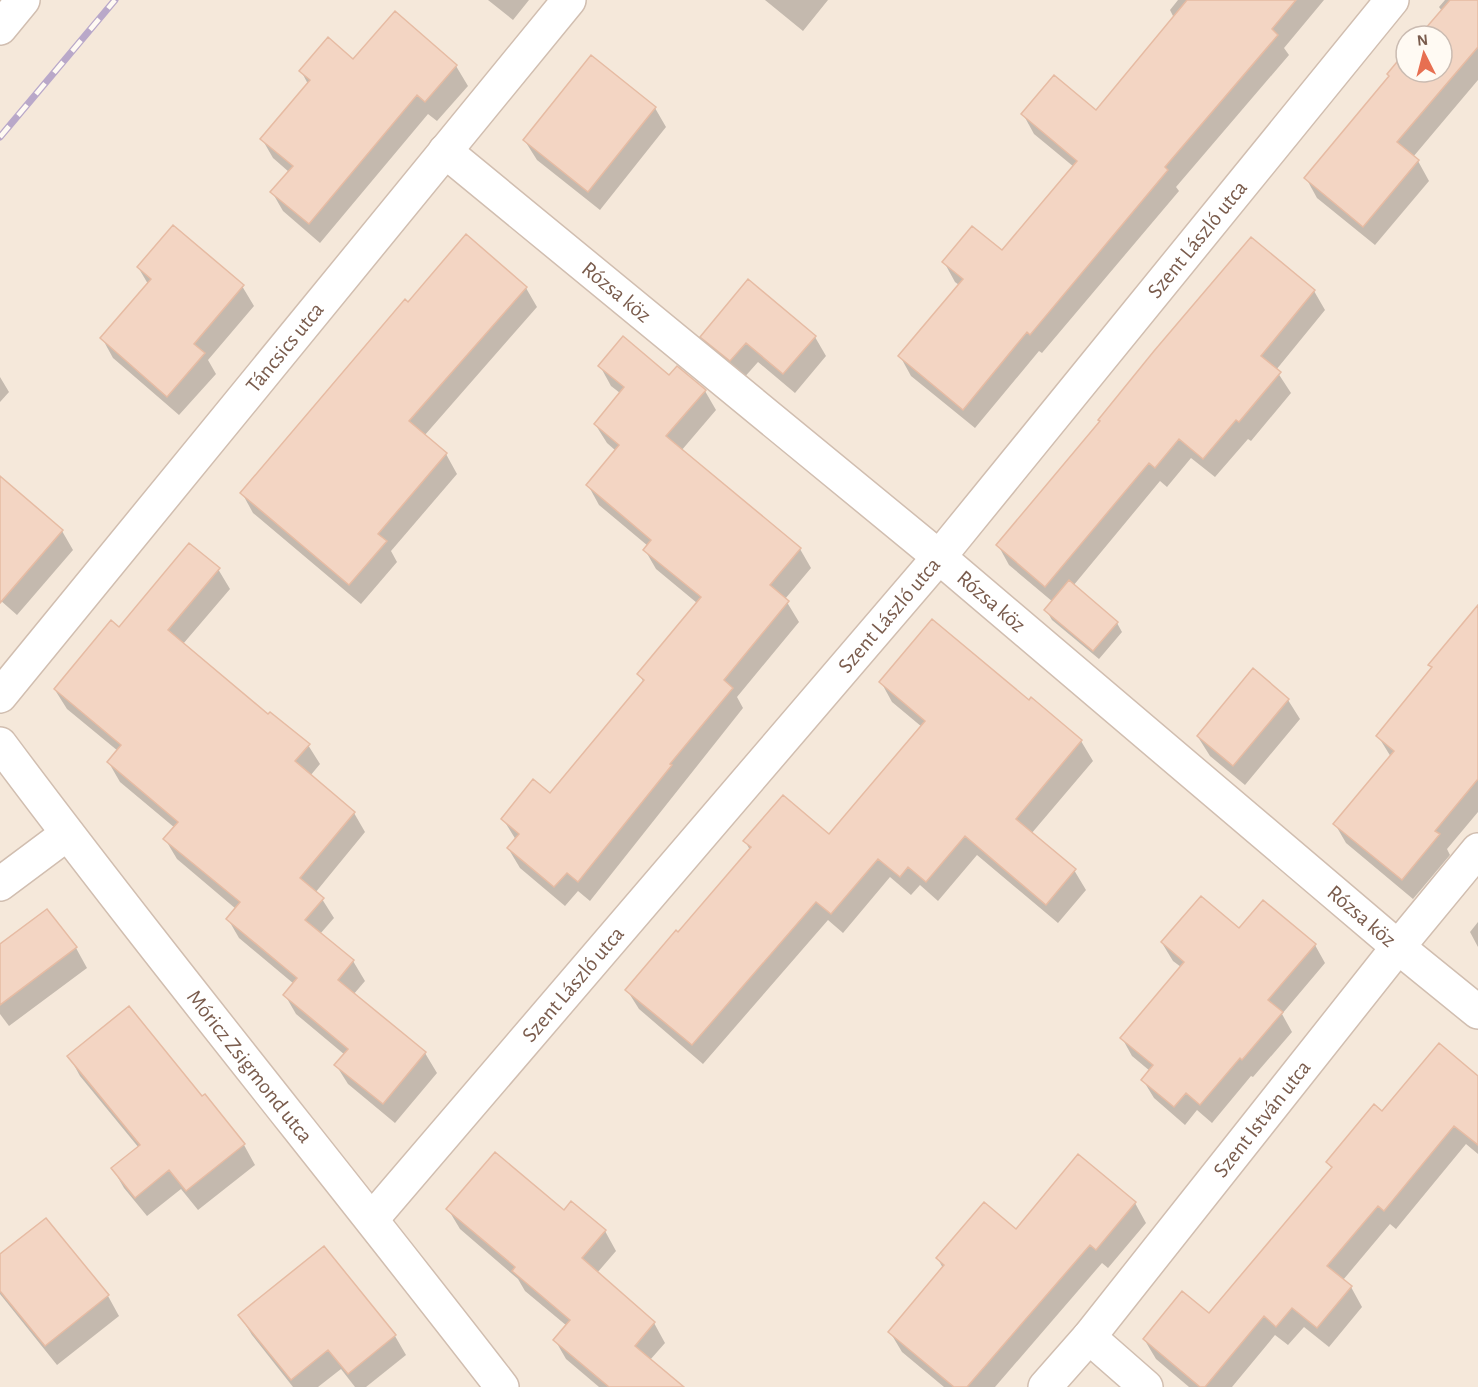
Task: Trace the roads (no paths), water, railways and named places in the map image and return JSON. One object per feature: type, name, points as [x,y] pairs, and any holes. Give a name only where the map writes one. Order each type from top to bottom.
[{"type":"street","points":[[0,28],[23,0]]},
{"type":"street","name":"Táncsics utca","points":[[0,696],[569,0]]},
{"type":"street","name":"Szent László utca","points":[[372,1219],[939,557],[1392,0]]},
{"type":"street","name":"Rózsa köz","points":[[445,151],[939,557],[1398,947],[1478,1012]]},
{"type":"street","name":"Móricz Zsigmond utca","points":[[0,744],[67,834],[502,1387]]},
{"type":"street","points":[[0,884],[67,834]]},
{"type":"street","name":"Szent István utca","points":[[1045,1387],[1089,1336],[1398,947],[1478,850]]},
{"type":"street","points":[[1089,1336],[1146,1387]]},
{"type":"railway","points":[[0,137],[115,0]]}]
